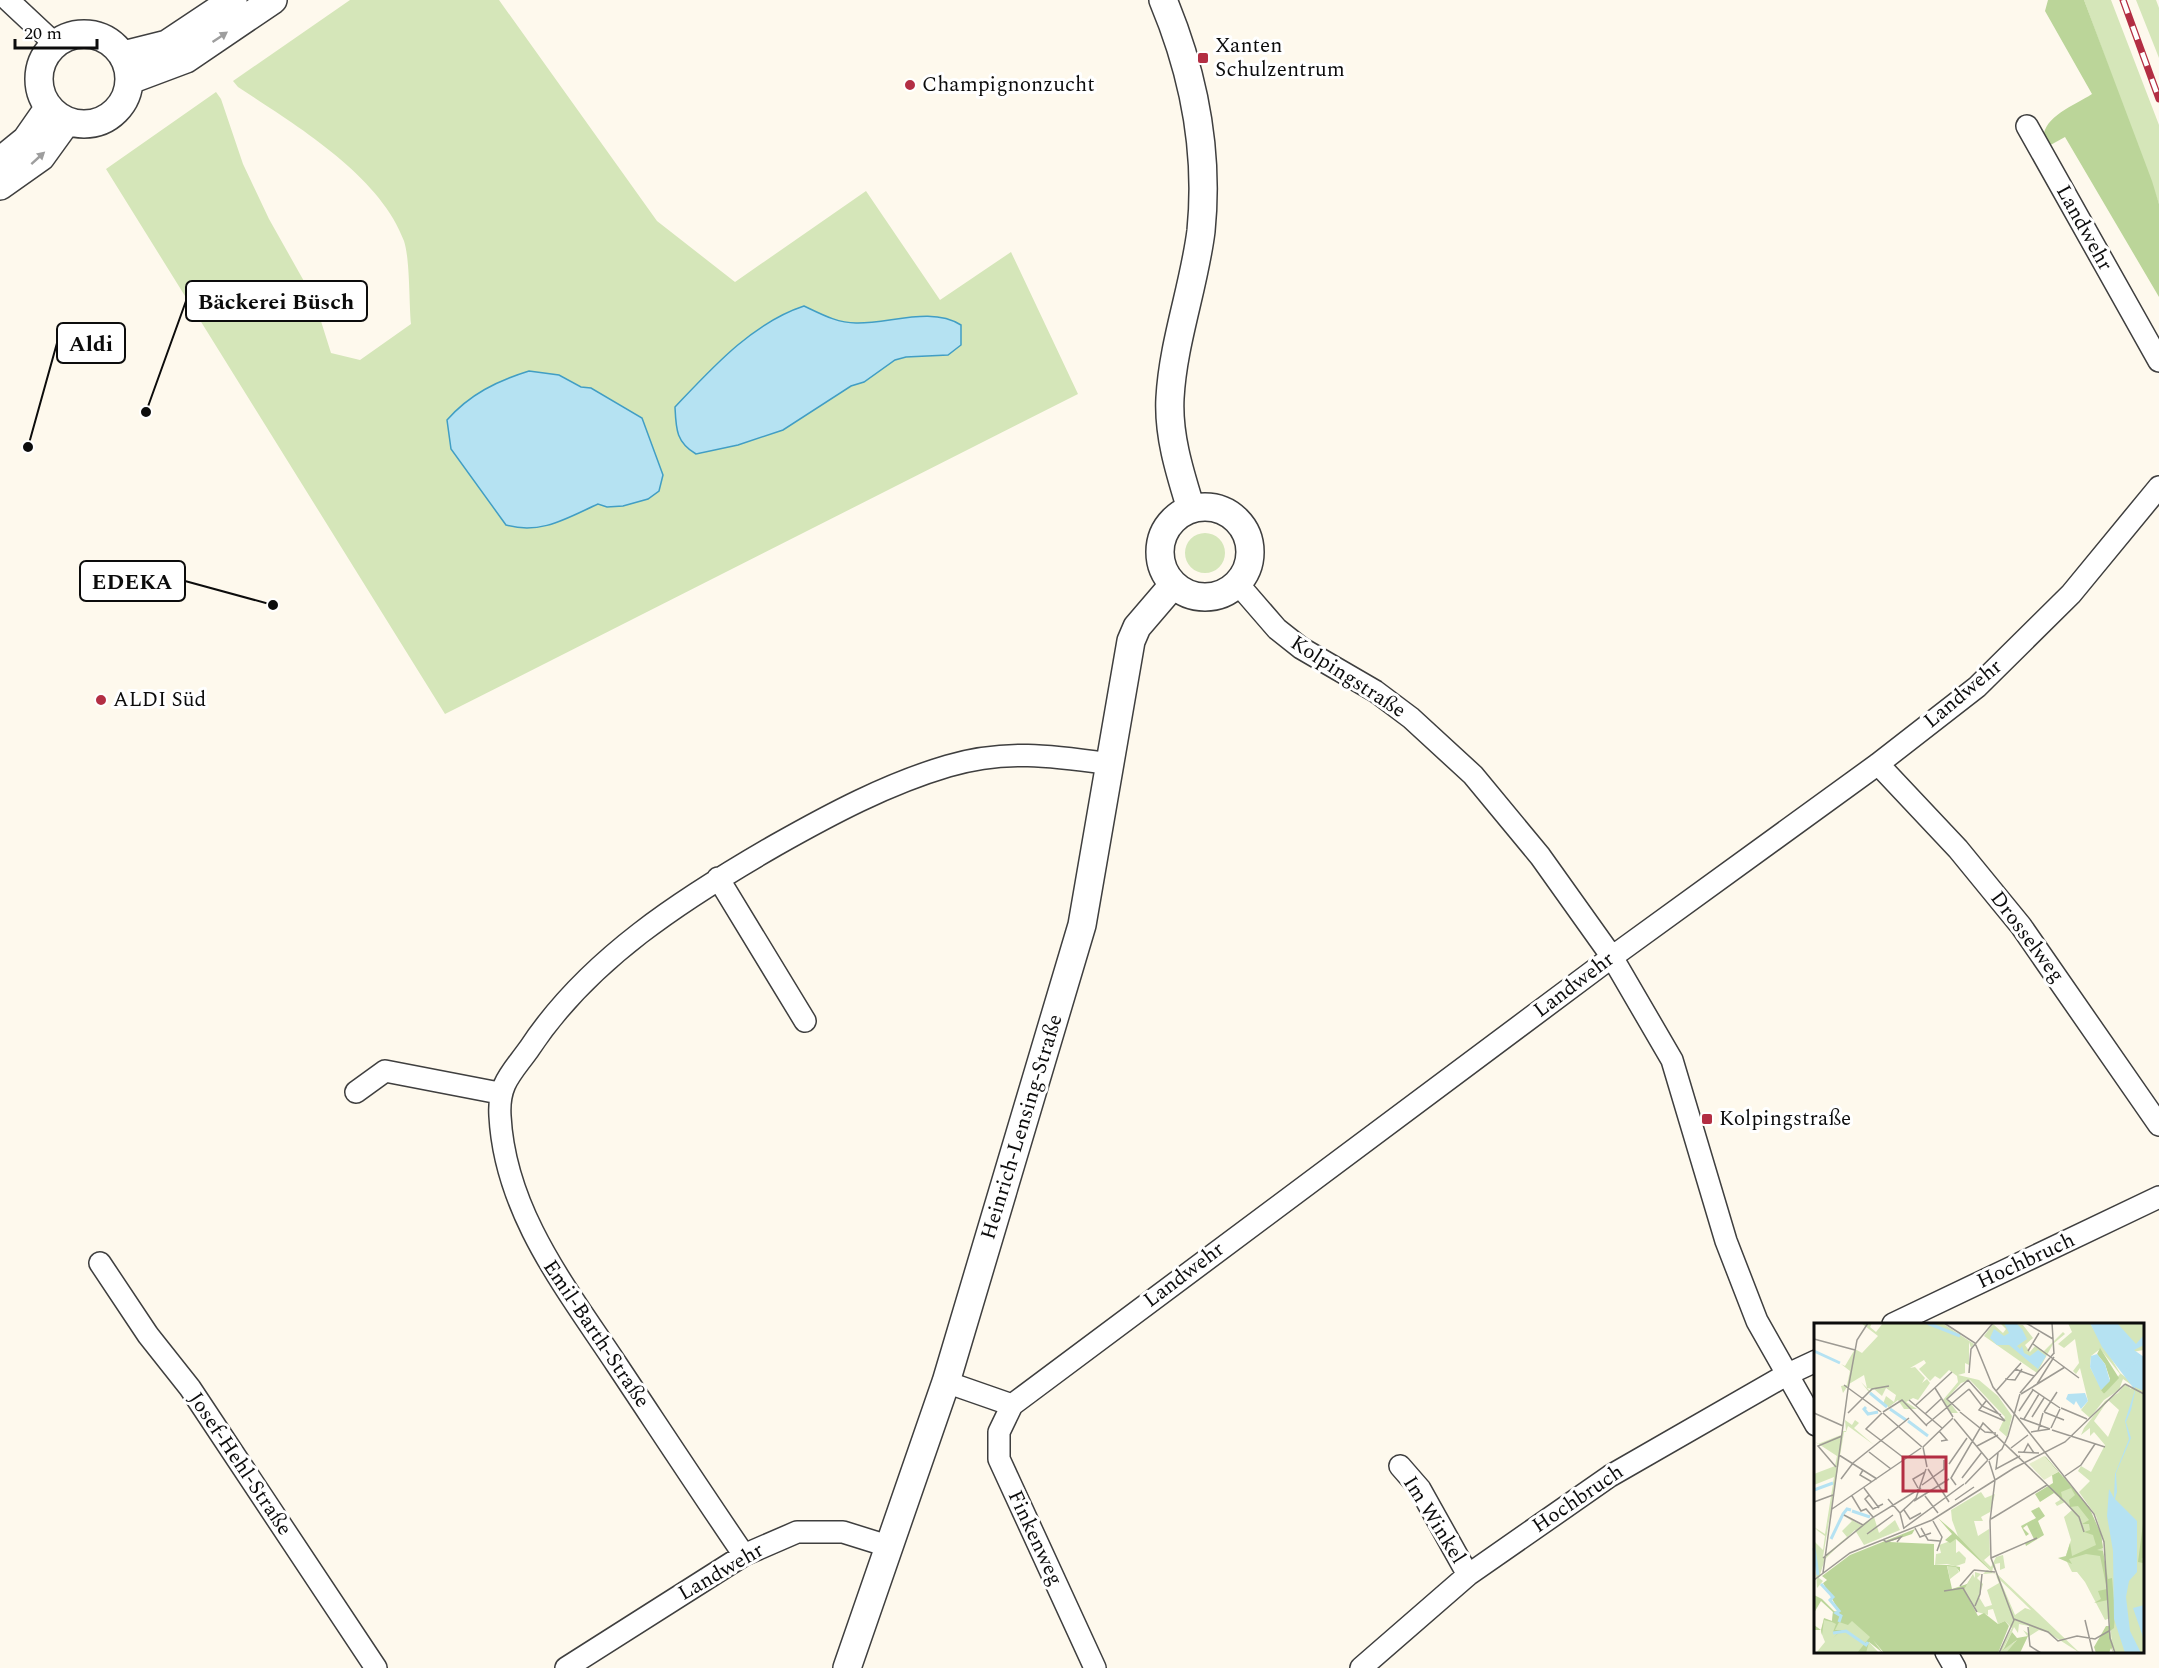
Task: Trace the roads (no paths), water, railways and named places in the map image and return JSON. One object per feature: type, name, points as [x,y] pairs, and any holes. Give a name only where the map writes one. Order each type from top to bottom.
[{"type":"street","points":[[8,0],[55,44]]},
{"type":"street","points":[[126,68],[167,44],[232,0]]},
{"type":"street","points":[[126,68],[186,59],[273,0]]},
{"type":"street","points":[[1163,0],[1191,81],[1202,149],[1198,248],[1170,397],[1175,453],[1191,509]]},
{"type":"street","points":[[79,34],[92,34],[114,45],[126,68],[124,100],[109,116],[89,124],[58,114],[43,97],[40,75],[42,63],[55,44],[79,34]]},
{"type":"street","points":[[0,161],[58,114]]},
{"type":"street","points":[[0,186],[41,157],[58,114]]},
{"type":"street","name":"Landwehr","points":[[2028,126],[2159,361]]},
{"type":"street","name":"Landwehr","points":[[1012,1405],[1611,957],[1878,764],[1977,687],[2071,594],[2159,487]]},
{"type":"street","points":[[1206,507],[1221,510],[1234,517],[1244,528],[1250,542],[1251,557],[1246,572],[1238,584],[1213,597],[1199,598],[1185,594],[1173,585],[1161,565],[1161,541],[1167,527],[1177,516],[1191,509],[1206,507]]},
{"type":"street","name":"Kolpingstraße","points":[[1238,584],[1277,629],[1301,648],[1375,691],[1411,718],[1473,775],[1540,856],[1611,957],[1672,1060],[1726,1241],[1757,1321],[1814,1423]]},
{"type":"street","name":"Heinrich-Lensing-Straße","points":[[847,1668],[891,1547],[946,1382],[1082,925],[1131,641],[1137,627],[1173,585]]},
{"type":"street","points":[[356,1092],[385,1071],[499,1093],[537,1036],[582,985],[658,919],[718,878],[847,804],[948,766],[1008,754],[1057,756],[1111,764]]},
{"type":"street","name":"Drosselweg","points":[[1878,764],[1958,849],[2021,926],[2159,1125]]},
{"type":"street","points":[[718,878],[805,1022]]},
{"type":"street","name":"Emil-Barth-Straße","points":[[499,1093],[500,1120],[513,1189],[545,1258],[744,1554]]},
{"type":"street","name":"Hochbruch","points":[[1895,1323],[2159,1197]]},
{"type":"street","name":"Josef-Hehl-Straße","points":[[100,1263],[148,1335],[190,1388],[376,1668]]},
{"type":"street","name":"Hochbruch","points":[[1361,1668],[1468,1575],[1610,1476],[1786,1375],[1814,1361]]},
{"type":"street","points":[[946,1382],[1012,1405]]},
{"type":"street","name":"Finkenweg","points":[[1012,1405],[999,1432],[999,1459],[1095,1668]]},
{"type":"street","name":"Im Winkel","points":[[1400,1466],[1420,1489],[1468,1575]]},
{"type":"street","name":"Landwehr","points":[[566,1668],[744,1554],[798,1532],[843,1533],[891,1547]]},
{"type":"street","points":[[1947,1653],[1955,1668]]},
{"type":"water","points":[[804,306],[829,318],[849,323],[869,323],[923,316],[937,317],[961,325],[961,345],[948,355],[906,357],[895,360],[864,382],[851,386],[783,430],[738,445],[696,454],[684,445],[678,434],[675,407],[718,363],[750,335],[785,314]]},
{"type":"water","points":[[529,371],[559,375],[581,387],[591,388],[642,418],[663,475],[659,491],[648,499],[623,506],[607,507],[598,504],[554,524],[531,528],[506,525],[451,449],[447,420],[465,403],[485,390]]},
{"type":"railway","points":[[2123,0],[2159,99]]},
{"type":"place","name":"Xanten Schulzentrum","points":[[1203,58]]},
{"type":"place","name":"Champignonzucht","points":[[910,85]]},
{"type":"place","name":"Bäckerei Büsch","points":[[146,412]]},
{"type":"place","name":"Aldi","points":[[28,447]]},
{"type":"place","name":"EDEKA","points":[[273,605]]},
{"type":"place","name":"ALDI Süd","points":[[101,700]]},
{"type":"place","name":"Kolpingstraße","points":[[1707,1119]]}]
